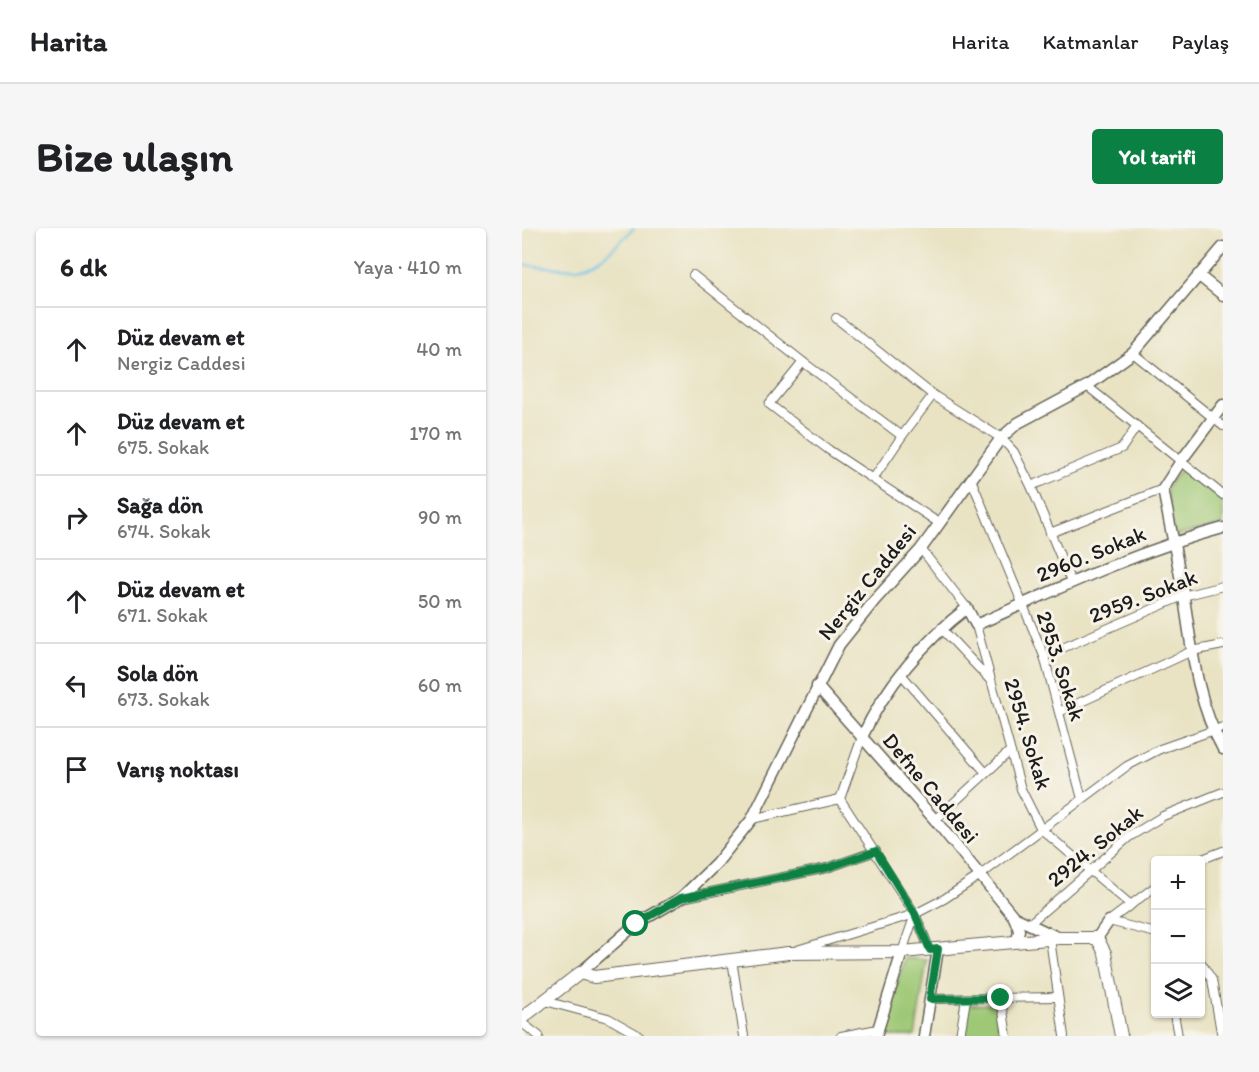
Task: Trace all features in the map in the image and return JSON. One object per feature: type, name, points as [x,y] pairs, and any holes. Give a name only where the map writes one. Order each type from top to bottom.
[{"type":"main road","points":[[522,1018],[580,973],[594,977],[788,953],[902,952],[1055,939],[1097,938],[1106,953],[1121,1036]]},
{"type":"street","name":"Nergiz Caddesi","points":[[580,973],[636,924],[681,898],[716,864],[752,819],[832,655],[848,633],[921,549],[1001,438],[1018,423],[1087,386],[1133,353],[1223,247]]},
{"type":"street","points":[[693,275],[902,436]]},
{"type":"street","points":[[1198,275],[1223,296]]},
{"type":"street","points":[[836,318],[933,395],[1001,438],[1014,452],[1031,486],[1071,582]]},
{"type":"street","points":[[1133,353],[1223,426]]},
{"type":"street","points":[[803,362],[769,404],[829,450],[939,523]]},
{"type":"street","points":[[1087,386],[1223,495]]},
{"type":"street","points":[[873,479],[933,395]]},
{"type":"street","points":[[1050,533],[1163,489],[1180,461],[1223,405]]},
{"type":"street","points":[[1031,486],[1122,448],[1137,426]]},
{"type":"street","name":"2953. Sokak","points":[[970,479],[1044,656],[1082,799]]},
{"type":"street","points":[[1163,489],[1202,697],[1218,729],[1223,749]]},
{"type":"street","name":"2960. Sokak","points":[[976,625],[1071,582],[1173,542],[1223,528]]},
{"type":"street","name":"2954. Sokak","points":[[921,549],[967,608],[976,625],[1021,789],[1041,829],[1131,905]]},
{"type":"street","name":"2959. Sokak","points":[[1044,656],[1184,596],[1223,586]]},
{"type":"street","points":[[840,799],[862,737],[879,705],[941,628],[967,608]]},
{"type":"street","points":[[941,628],[991,681]]},
{"type":"street","points":[[1059,712],[1192,651],[1223,645]]},
{"type":"street","points":[[902,675],[986,773]]},
{"type":"street","name":"Defne Caddesi","points":[[817,686],[935,820],[1014,917]]},
{"type":"street","points":[[788,953],[915,914],[979,876],[1114,774],[1144,756],[1218,729]]},
{"type":"street","points":[[935,820],[1010,751]]},
{"type":"street","name":"2924. Sokak","points":[[1029,924],[1129,837],[1163,816],[1223,792]]},
{"type":"street","points":[[752,819],[840,799]]},
{"type":"street","points":[[840,799],[876,851],[915,914],[934,950],[924,1036]]},
{"type":"street","points":[[681,898],[827,868],[876,851]]},
{"type":"street","points":[[1205,859],[1223,851]]},
{"type":"street","points":[[1097,938],[1109,921],[1151,889]]},
{"type":"street","points":[[841,1036],[877,1032],[915,914]]},
{"type":"street","points":[[1014,917],[1055,939],[1058,997],[1064,1036]]},
{"type":"street","points":[[1014,917],[1019,930],[1017,942]]},
{"type":"street","points":[[1109,921],[1151,932]]},
{"type":"street","points":[[732,960],[744,1036]]},
{"type":"street","points":[[1203,964],[1212,980],[1221,1033]]},
{"type":"street","points":[[1212,980],[1223,978]]},
{"type":"street","points":[[930,999],[1058,997]]},
{"type":"street","points":[[1001,998],[1007,1036]]},
{"type":"street","points":[[960,1036],[966,999]]},
{"type":"street","points":[[545,1001],[602,1015],[640,1036]]},
{"type":"street","points":[[1175,1018],[1178,1036]]},
{"type":"street","points":[[522,1023],[538,1036]]},
{"type":"green space","points":[[1182,468],[1223,500],[1223,525],[1175,536],[1166,488]]},
{"type":"green space","points":[[905,958],[927,960],[915,1036],[880,1036]]},
{"type":"green space","points":[[995,1004],[1000,1036],[965,1036],[969,1005]]},
{"type":"waterway","points":[[522,265],[564,269],[586,266],[609,252],[634,228]]},
{"type":"route","points":[[636,924],[681,898],[827,868],[876,851],[915,914],[930,950],[938,949],[930,999],[1001,998]]}]
